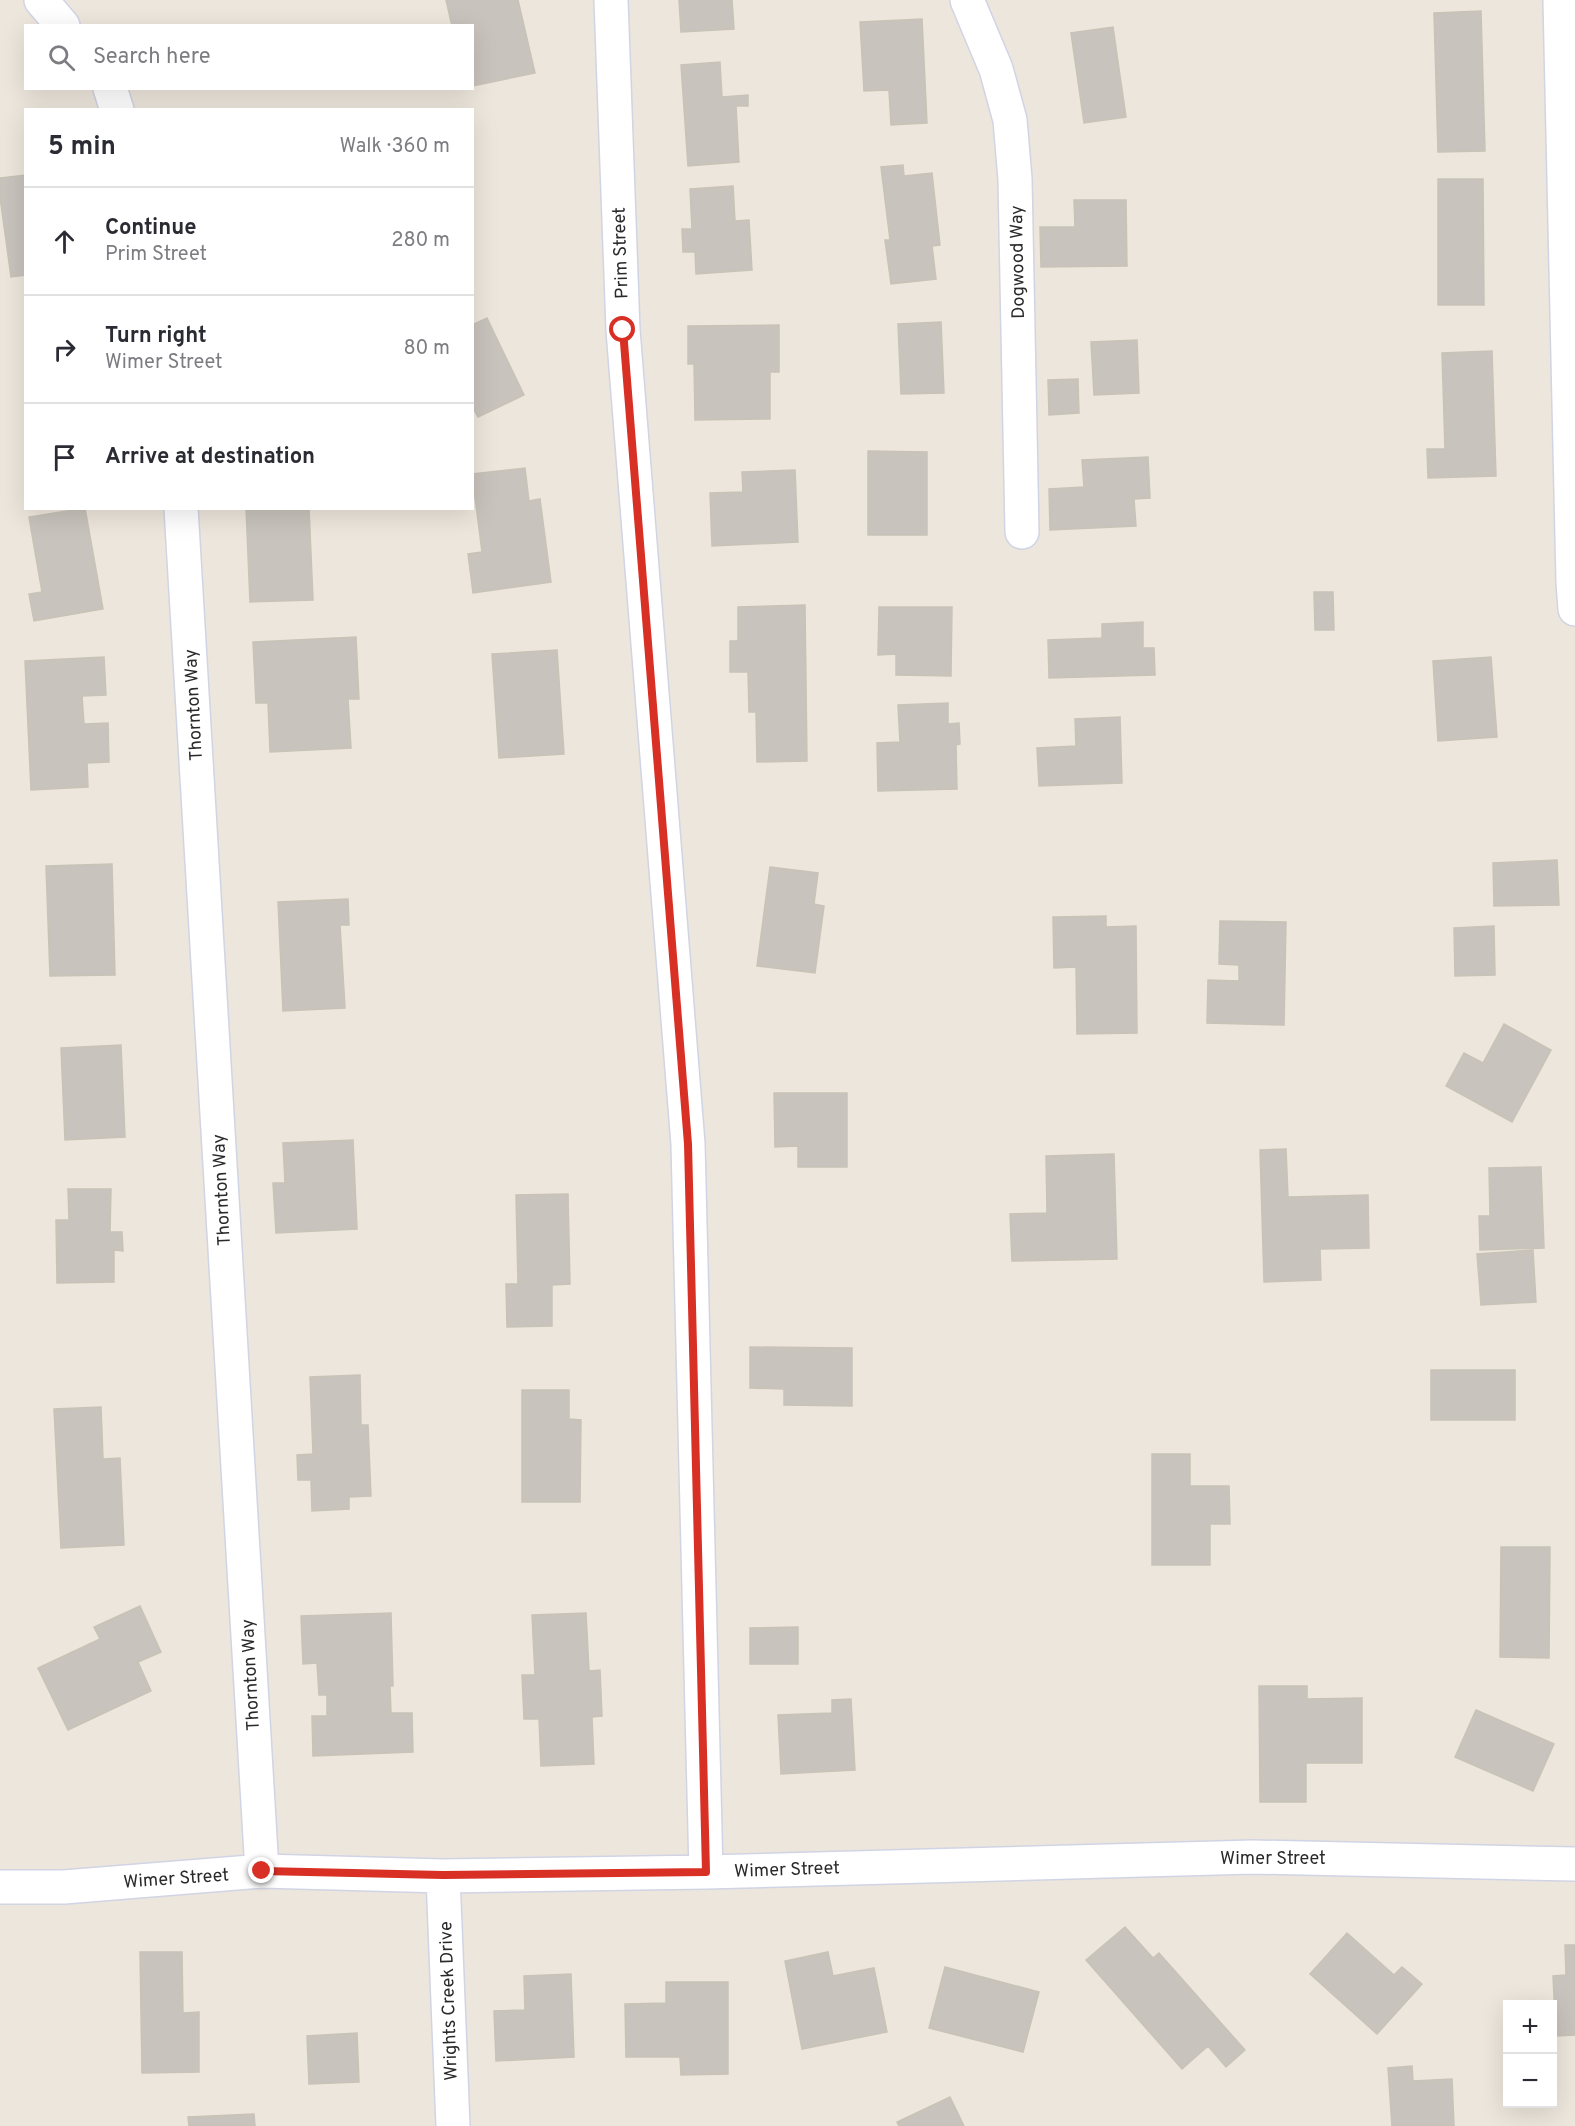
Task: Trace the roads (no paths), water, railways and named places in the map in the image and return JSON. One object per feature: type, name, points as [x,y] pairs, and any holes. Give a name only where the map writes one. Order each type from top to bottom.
[{"type":"street","points":[[41,0],[61,24]]},
{"type":"street","name":"Prim Street","points":[[610,0],[623,330],[688,1144],[706,1872]]},
{"type":"street","name":"Dogwood Way","points":[[968,0],[996,69],[1010,120],[1016,179],[1022,532]]},
{"type":"street","points":[[1560,0],[1575,609]]},
{"type":"street","points":[[111,90],[116,108]]},
{"type":"street","name":"Thornton Way","points":[[181,510],[262,1871]]},
{"type":"street","name":"Wimer Street","points":[[0,1887],[64,1887],[262,1871],[443,1875],[706,1872],[1253,1857],[1575,1864]]},
{"type":"street","name":"Wrights Creek Drive","points":[[443,1875],[453,2126]]}]
